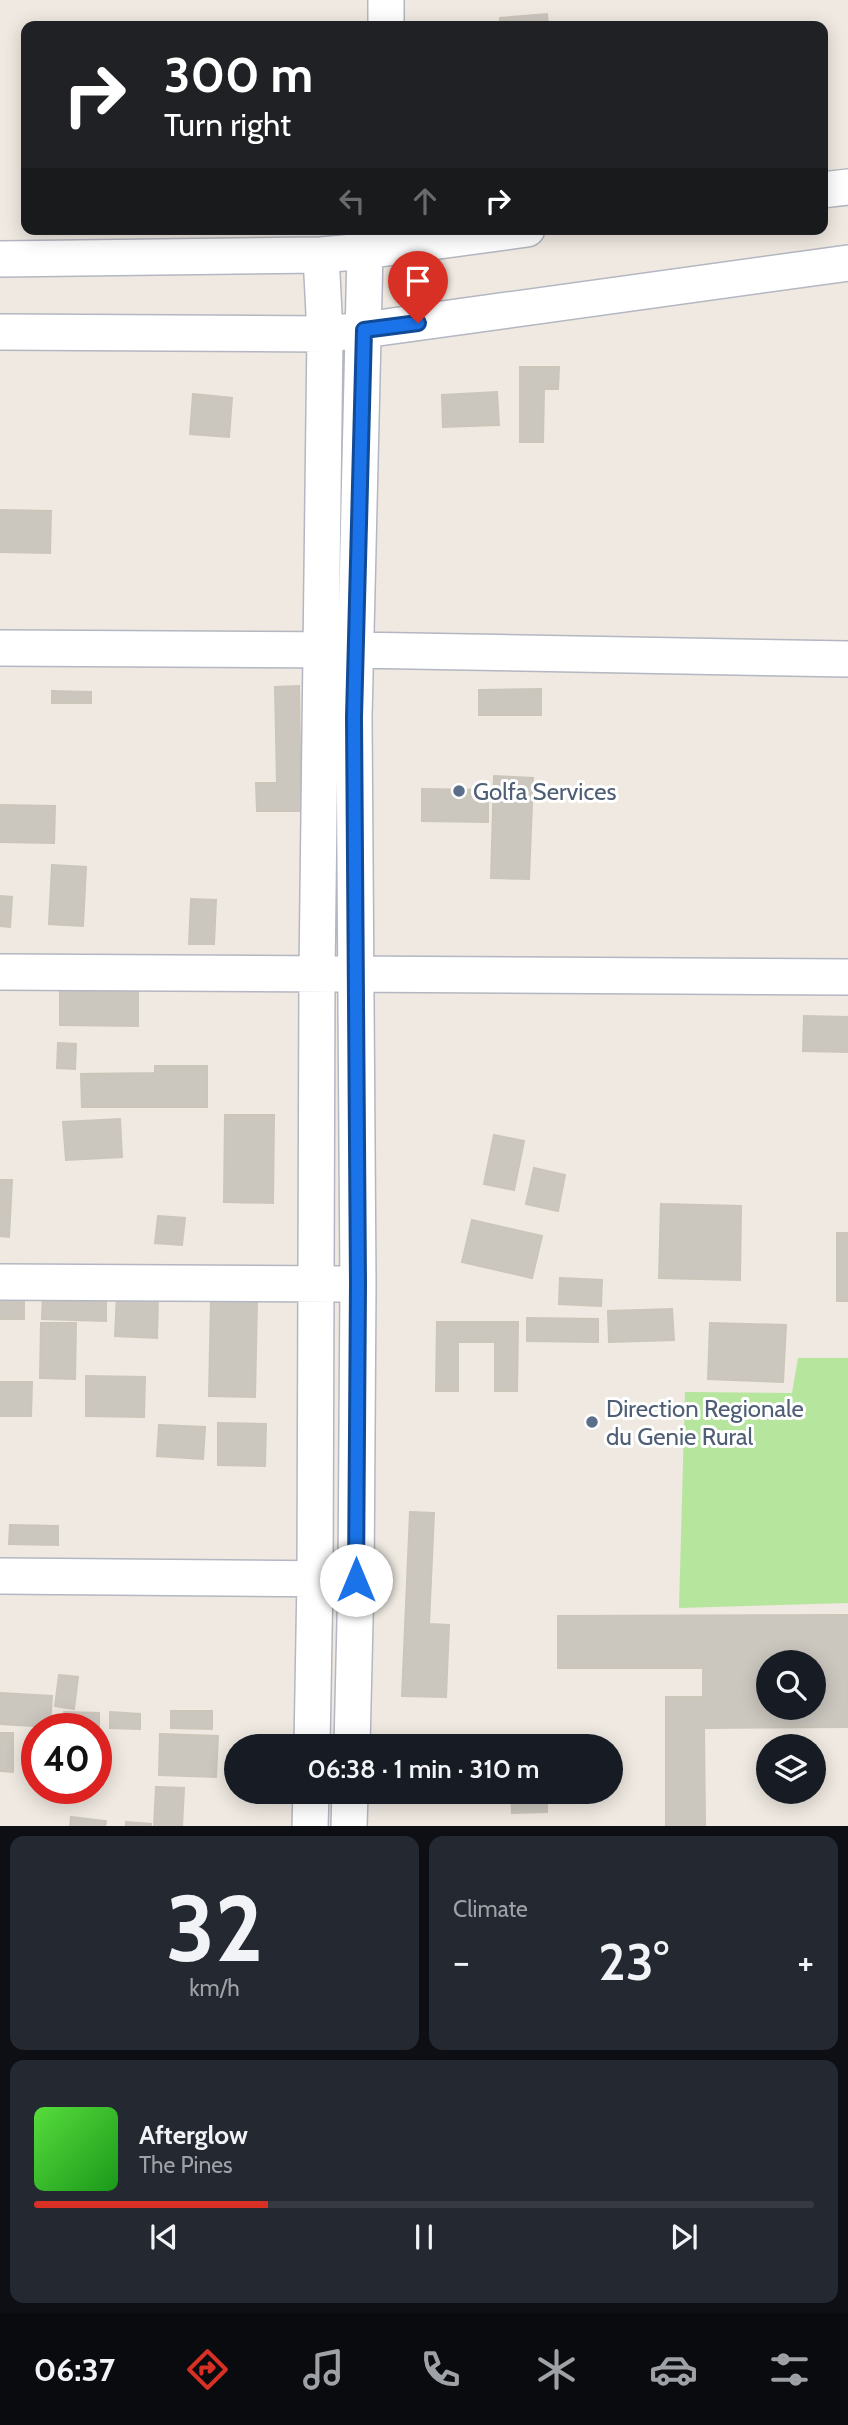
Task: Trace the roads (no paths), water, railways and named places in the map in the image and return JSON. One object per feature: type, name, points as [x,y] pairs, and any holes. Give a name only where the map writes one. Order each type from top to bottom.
[{"type":"street","points":[[386,0],[386,21]]},
{"type":"street","points":[[828,189],[848,187]]},
{"type":"street","points":[[0,259],[321,255],[378,243],[463,235]]},
{"type":"street","points":[[312,1734],[317,974],[338,650],[364,330],[378,243]]},
{"type":"street","points":[[321,255],[354,974],[358,1284],[352,1734]]},
{"type":"street","points":[[0,332],[325,334],[848,263]]},
{"type":"street","points":[[0,648],[338,650],[848,659]]},
{"type":"street","points":[[0,972],[848,977]]},
{"type":"street","points":[[0,1282],[358,1284]]},
{"type":"street","points":[[0,1576],[356,1580]]},
{"type":"street","points":[[310,1826],[311,1804]]},
{"type":"street","points":[[349,1826],[350,1804]]},
{"type":"place","name":"Golfa Services","points":[[459,791]]},
{"type":"place","name":"Direction Regionale du Genie Rural","points":[[592,1422]]}]
